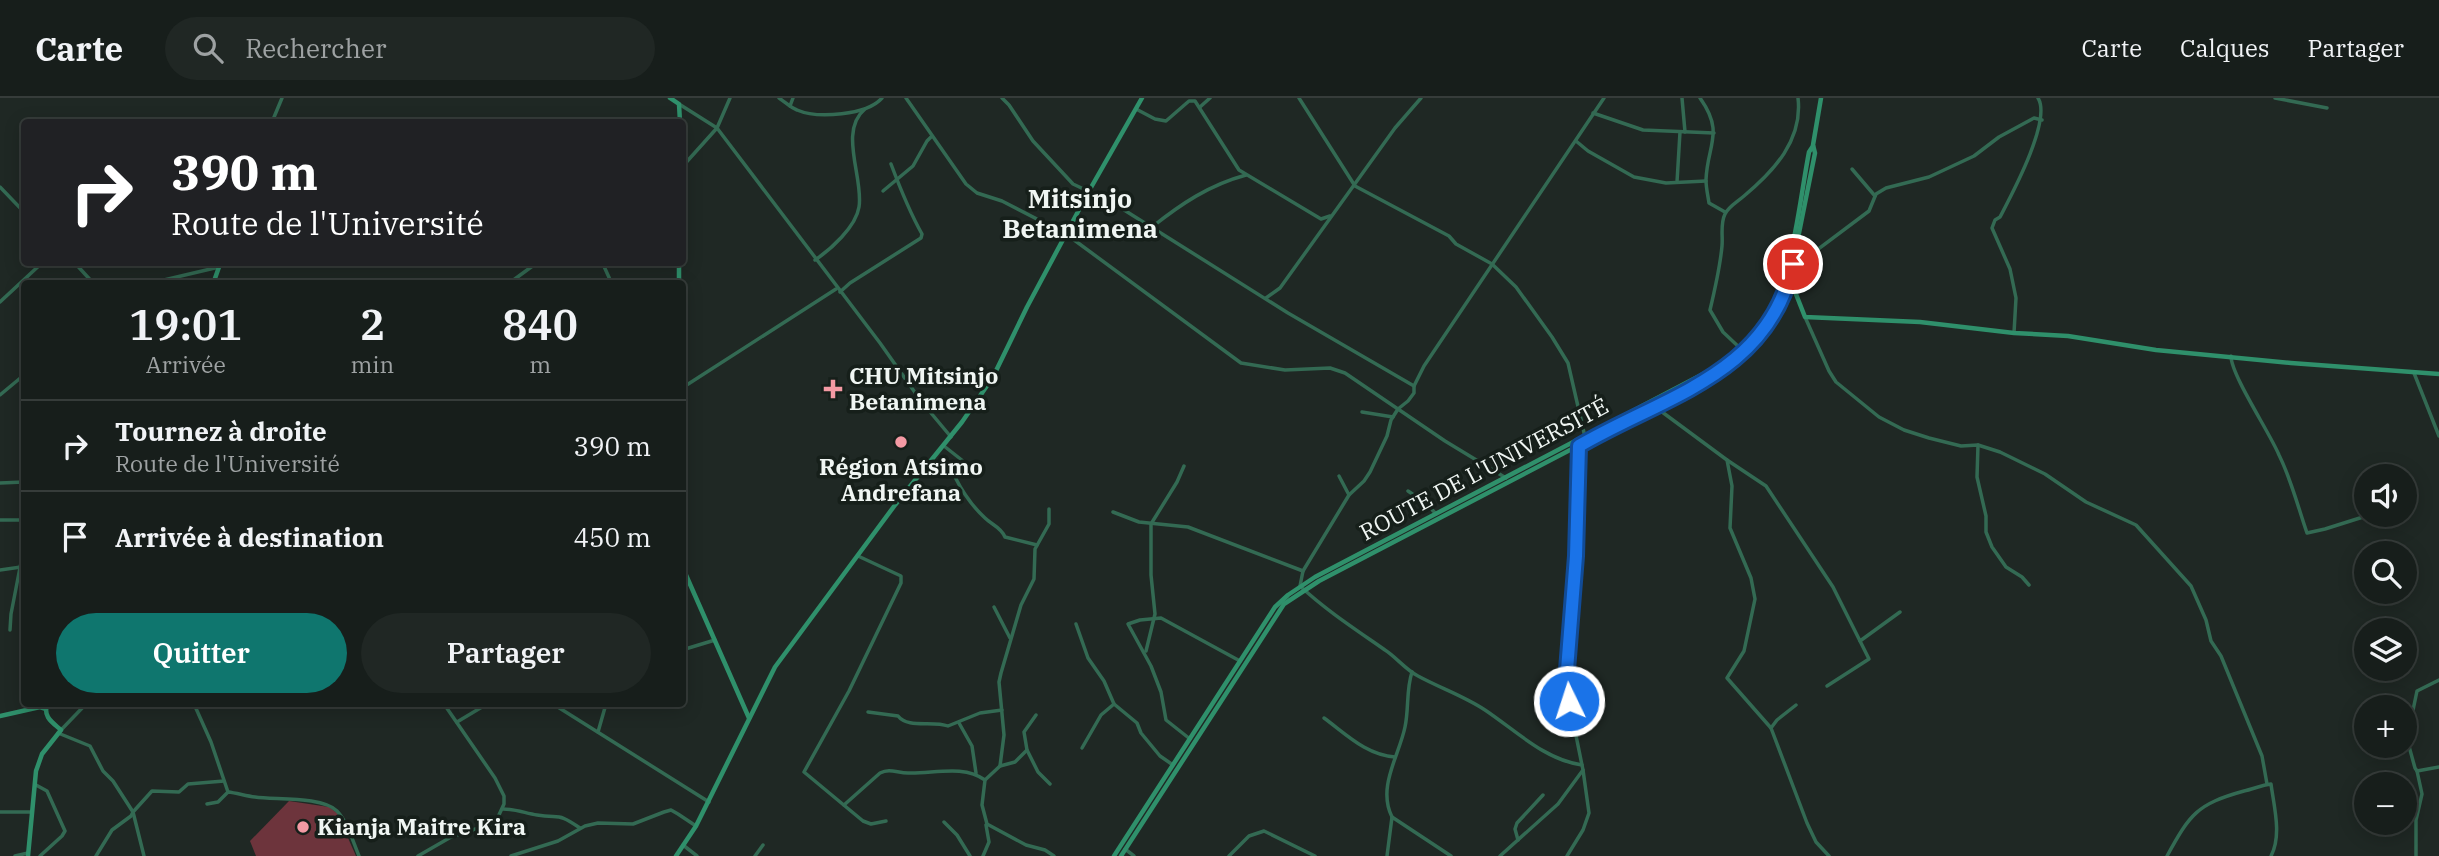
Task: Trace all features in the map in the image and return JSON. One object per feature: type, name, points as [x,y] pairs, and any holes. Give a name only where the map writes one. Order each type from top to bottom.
[{"type":"main road","points":[[670,98],[679,104],[680,119]]},
{"type":"main road","points":[[676,856],[696,827],[775,667],[895,505],[951,437],[993,377],[1066,234],[1142,98]]},
{"type":"main road","name":"ROUTE DE L'UNIVERSITÉ","points":[[1340,568],[1436,514],[1705,373],[1741,349],[1768,313],[1786,275],[1821,98]]},
{"type":"main road","name":"ROUTE DE L'UNIVERSITÉ","points":[[1114,856],[1275,607],[1302,588],[1708,379],[1744,353],[1773,315],[1790,278],[1815,153],[1813,145]]},
{"type":"main road","points":[[1790,278],[1805,317],[1920,322],[2068,336],[2156,350],[2439,374]]},
{"type":"main road","points":[[686,575],[749,719]]},
{"type":"main road","name":"ROUTE DE L'UNIVERSITÉ","points":[[1121,856],[1279,610],[1302,588]]},
{"type":"main road","points":[[0,716],[40,707]]},
{"type":"main road","points":[[28,855],[36,771],[41,754],[60,731],[50,721],[46,707]]},
{"type":"street","points":[[273,119],[282,98]]},
{"type":"street","points":[[686,163],[717,128],[730,98]]},
{"type":"street","points":[[779,98],[803,112],[818,114],[840,114],[865,109],[877,104],[882,98]]},
{"type":"street","points":[[790,106],[793,98]]},
{"type":"street","points":[[906,98],[966,184],[977,193],[1002,201],[1066,234],[1241,363],[1285,370],[1330,368],[1360,382],[1445,441],[1506,478]]},
{"type":"street","points":[[1002,98],[1033,141],[1073,184],[1152,227],[1288,313],[1414,386]]},
{"type":"street","points":[[1200,107],[1210,98]]},
{"type":"street","points":[[1299,98],[1355,186],[1450,236],[1456,244],[1492,264],[1516,287],[1568,363],[1585,437]]},
{"type":"street","points":[[1266,298],[1280,288],[1395,128],[1421,98]]},
{"type":"street","points":[[1583,768],[1552,755],[1484,709],[1412,672],[1347,625],[1339,616],[1329,613],[1302,588],[1303,571],[1349,495],[1370,472],[1398,408],[1414,393],[1414,386],[1423,366],[1604,98]]},
{"type":"street","points":[[1677,182],[1683,132],[1682,98]]},
{"type":"street","points":[[1700,98],[1712,119],[1714,133],[1706,181],[1709,203],[1726,212]]},
{"type":"street","points":[[1741,349],[1723,332],[1710,310],[1718,275],[1726,212],[1756,185],[1786,152],[1796,132],[1800,113],[1798,98]]},
{"type":"street","points":[[2014,332],[2016,298],[2010,269],[1992,228],[2023,170],[2042,120],[2041,102],[2038,98]]},
{"type":"street","points":[[2275,98],[2327,108]]},
{"type":"street","points":[[1136,109],[1155,119],[1166,121],[1191,100],[1195,101],[1239,170],[1321,219],[1331,216]]},
{"type":"street","points":[[679,104],[717,128],[734,148],[920,401],[951,437]]},
{"type":"street","points":[[815,260],[838,241],[859,210],[853,150],[856,120],[865,109]]},
{"type":"street","points":[[1593,113],[1643,130],[1714,133]]},
{"type":"street","points":[[1793,264],[1805,259],[1869,211],[1875,196],[1886,188],[1929,177],[1974,156],[1999,137],[2034,118],[2042,120]]},
{"type":"street","points":[[883,191],[912,166],[926,141],[932,136]]},
{"type":"street","points":[[1576,141],[1588,151],[1634,177],[1677,182],[1706,181]]},
{"type":"street","points":[[686,386],[921,238],[922,234],[908,209],[891,164]]},
{"type":"street","points":[[1852,169],[1875,196]]},
{"type":"street","points":[[1152,227],[1185,202],[1221,182],[1246,175]]},
{"type":"street","points":[[1,188],[21,209]]},
{"type":"street","points":[[24,280],[39,266]]},
{"type":"street","points":[[77,266],[90,280]]},
{"type":"street","points":[[162,280],[216,266]]},
{"type":"street","points":[[513,280],[533,266]]},
{"type":"street","points":[[0,302],[21,282]]},
{"type":"street","points":[[1805,317],[1836,382],[1879,417],[1904,430],[1961,446],[1978,445],[2000,452],[2032,467],[2086,502],[2136,525],[2191,586],[2206,620],[2211,641],[2221,656],[2262,756],[2267,784]]},
{"type":"street","points":[[2231,356],[2234,370],[2281,458],[2307,533],[2354,520]]},
{"type":"street","points":[[2414,371],[2439,436]]},
{"type":"street","points":[[0,395],[21,378]]},
{"type":"street","points":[[1654,407],[1766,486],[1833,587],[1869,659],[1827,686]]},
{"type":"street","points":[[1362,412],[1393,417]]},
{"type":"street","points":[[1978,445],[1977,477],[1986,516],[1986,532],[1992,547],[2006,566],[2029,585]]},
{"type":"street","points":[[944,446],[962,461],[955,478],[963,494],[984,518],[1003,531],[1005,537],[1037,545]]},
{"type":"street","points":[[1567,856],[1583,830],[1589,814],[1583,768],[1569,701],[1567,670],[1576,556],[1579,446]]},
{"type":"street","points":[[1727,460],[1732,486],[1730,528],[1751,578],[1755,599],[1744,650],[1727,678],[1771,728],[1816,842],[1829,856]]},
{"type":"street","points":[[1146,653],[1154,618],[1151,524],[1184,466]]},
{"type":"street","points":[[1339,476],[1349,495]]},
{"type":"street","points":[[0,483],[21,481]]},
{"type":"street","points":[[1408,491],[1436,514]]},
{"type":"street","points":[[1000,766],[1004,735],[999,682],[1021,605],[1034,579],[1037,545],[1049,524],[1049,509]]},
{"type":"street","points":[[1113,512],[1151,524],[1188,527],[1303,571]]},
{"type":"street","points":[[0,520],[21,520]]},
{"type":"street","points":[[858,556],[901,576],[901,583],[849,691],[804,772],[863,821],[871,824],[886,821]]},
{"type":"street","points":[[0,570],[21,567],[10,630]]},
{"type":"street","points":[[994,607],[1010,638]]},
{"type":"street","points":[[1860,641],[1900,612]]},
{"type":"street","points":[[1190,739],[1166,720],[1159,686],[1146,653],[1128,624],[1161,618],[1240,661]]},
{"type":"street","points":[[1076,624],[1088,658],[1104,681],[1114,704],[1137,723],[1141,733],[1160,756],[1173,765]]},
{"type":"street","points":[[686,649],[715,640]]},
{"type":"street","points":[[1412,672],[1408,685],[1405,725],[1392,763],[1385,804],[1392,817],[1451,856]]},
{"type":"street","points":[[2416,856],[2416,820],[2422,794],[2407,739],[2417,691],[2439,680]]},
{"type":"street","points":[[1082,748],[1101,715],[1114,704]]},
{"type":"street","points":[[1771,728],[1796,705]]},
{"type":"street","points":[[83,707],[60,731],[90,746],[103,771],[113,781],[133,812],[144,856]]},
{"type":"street","points":[[195,707],[228,792]]},
{"type":"street","points":[[418,856],[458,834],[491,824],[502,809],[504,796],[446,707]]},
{"type":"street","points":[[457,722],[482,707]]},
{"type":"street","points":[[563,707],[709,802]]},
{"type":"street","points":[[598,732],[605,707]]},
{"type":"street","points":[[868,712],[898,716],[906,722],[942,723],[948,726],[980,713],[1002,710]]},
{"type":"street","points":[[1036,715],[1024,732],[1027,750],[1038,772],[1051,784]]},
{"type":"street","points":[[1324,718],[1357,744],[1386,757],[1395,757]]},
{"type":"street","points":[[959,723],[972,746],[976,774]]},
{"type":"street","points":[[983,856],[989,842],[982,805],[985,780],[1000,766],[1015,762],[1027,750]]},
{"type":"street","points":[[2417,771],[2439,767]]},
{"type":"street","points":[[1500,856],[1558,804],[1583,768]]},
{"type":"street","points":[[844,805],[886,770],[910,774],[948,770],[976,774],[985,780]]},
{"type":"street","points":[[96,856],[112,830],[131,816],[152,790],[179,792],[188,784],[224,781]]},
{"type":"street","points":[[2167,856],[2185,824],[2201,808],[2214,800],[2267,784],[2271,784],[2277,831],[2276,848],[2271,856]]},
{"type":"street","points":[[36,785],[47,791],[65,831],[40,856]]},
{"type":"street","points":[[207,804],[218,802],[228,792]]},
{"type":"street","points":[[228,792],[321,804],[335,810],[344,822],[359,856]]},
{"type":"street","points":[[1518,840],[1515,829],[1517,823],[1543,795]]},
{"type":"street","points":[[502,809],[515,809],[537,816],[559,815],[580,828]]},
{"type":"street","points":[[511,856],[558,841],[580,828],[598,823],[633,824],[654,814],[671,810],[696,827]]},
{"type":"street","points":[[0,812],[32,812]]},
{"type":"street","points":[[1387,856],[1392,817]]},
{"type":"street","points":[[944,822],[957,835],[970,856]]},
{"type":"street","points":[[986,823],[1017,841],[1037,850],[1045,850],[1054,856]]},
{"type":"street","points":[[1229,856],[1249,836],[1264,831],[1315,856]]},
{"type":"street","points":[[683,845],[697,856]]},
{"type":"street","points":[[755,856],[763,845]]},
{"type":"street","points":[[1125,849],[1134,856]]},
{"type":"street","points":[[15,856],[28,855]]},
{"type":"shaded area","name":"Kianja Maitre Kira","points":[[289,801],[329,807],[337,813],[356,856],[256,856],[250,841]]},
{"type":"place","name":"CHU Mitsinjo Betanimena","points":[[833,389]]},
{"type":"place","name":"Région Atsimo Andrefana","points":[[901,442]]},
{"type":"place","name":"Kianja Maitre Kira","points":[[303,827]]},
{"type":"district","name":"Mitsinjo Betanimena","points":[[1080,214]]},
{"type":"route","points":[[1569,701],[1567,651],[1576,556],[1579,446],[1708,379],[1744,353],[1758,338],[1783,297],[1793,264]]}]
